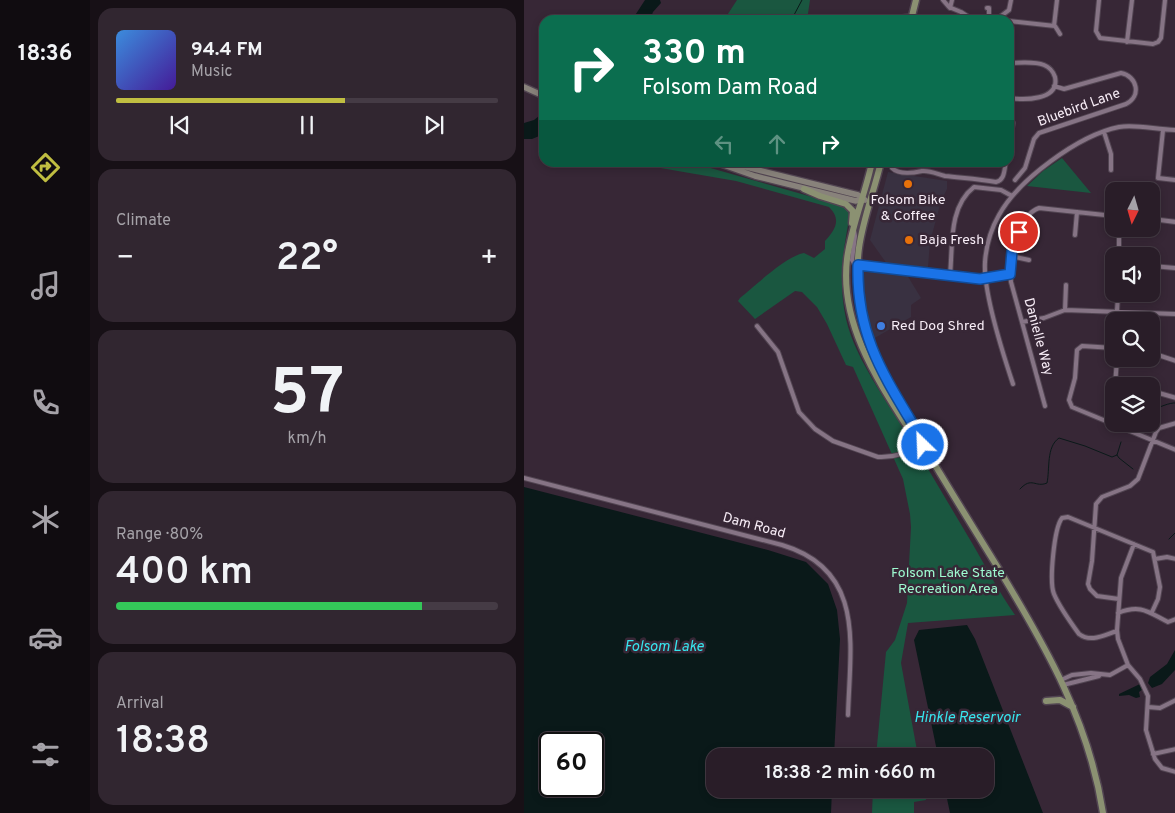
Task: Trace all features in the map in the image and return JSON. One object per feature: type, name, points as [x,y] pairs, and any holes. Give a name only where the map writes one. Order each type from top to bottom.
[{"type":"main road","points":[[913,15],[916,0]]},
{"type":"main road","points":[[524,87],[539,94]]},
{"type":"main road","points":[[727,167],[804,189],[856,201],[862,199]]},
{"type":"main road","points":[[739,167],[858,195],[862,199],[870,201]]},
{"type":"main road","points":[[871,167],[851,241],[847,264],[847,286],[852,316],[865,356],[915,439],[923,445]]},
{"type":"main road","points":[[880,167],[859,247],[858,265],[857,285],[860,310],[870,344],[884,376],[920,436],[923,445],[1033,626],[1062,682],[1074,707],[1096,772],[1103,813]]},
{"type":"main road","points":[[804,189],[852,207],[854,213],[849,233],[851,241]]},
{"type":"main road","points":[[1046,701],[1060,700],[1074,707]]},
{"type":"street","points":[[943,0],[950,8],[966,15]]},
{"type":"street","points":[[950,8],[952,0]]},
{"type":"street","points":[[1002,15],[1009,10],[1011,0]]},
{"type":"street","points":[[1057,0],[1054,26],[1060,34]]},
{"type":"street","points":[[1099,0],[1096,32],[1098,36],[1102,39],[1153,44],[1161,38],[1165,0]]},
{"type":"street","points":[[1128,42],[1132,0]]},
{"type":"street","points":[[987,8],[989,8],[989,15]]},
{"type":"street","points":[[1014,22],[1054,26]]},
{"type":"street","points":[[1014,63],[1045,66],[1053,73],[1055,80],[1054,86],[1046,95],[1030,100],[1014,98]]},
{"type":"street","name":"Bluebird Lane","points":[[1015,180],[1025,168],[1034,139],[1039,133],[1126,104],[1133,99],[1136,93],[1133,80],[1128,75],[1121,73],[1064,89],[1054,86]]},
{"type":"street","points":[[1013,384],[998,332],[986,278],[986,252],[999,214],[1012,196],[1033,176],[1076,145],[1104,132],[1125,126],[1175,130]]},
{"type":"street","points":[[1162,130],[1158,178],[1175,180]]},
{"type":"street","points":[[1104,132],[1111,151],[1110,170]]},
{"type":"street","points":[[892,167],[895,171],[913,173],[922,171],[933,172],[996,182],[1003,178],[1005,167]]},
{"type":"street","points":[[950,275],[955,217],[967,193],[974,188],[1001,190],[1012,196]]},
{"type":"street","name":"Danielle Way","points":[[1045,406],[1010,274],[1011,256],[1019,232],[1034,210],[1039,208],[1105,215]]},
{"type":"street","points":[[1075,235],[1077,212]]},
{"type":"street","points":[[1160,220],[1175,222]]},
{"type":"street","points":[[854,229],[852,262],[858,265],[980,279],[1010,274]]},
{"type":"street","points":[[1011,256],[1029,260]]},
{"type":"street","points":[[1160,267],[1175,268]]},
{"type":"street","points":[[1064,310],[1066,285]]},
{"type":"street","points":[[1117,311],[1118,302]]},
{"type":"street","points":[[1022,322],[1044,318],[1064,310],[1175,314]]},
{"type":"street","points":[[757,326],[778,352],[799,412],[815,429],[833,441],[878,456],[886,457],[905,453],[923,445]]},
{"type":"street","points":[[1105,347],[1083,346],[1077,350],[1070,404],[1075,410],[1105,422]]},
{"type":"street","points":[[1160,356],[1175,361]]},
{"type":"street","points":[[1160,393],[1175,398]]},
{"type":"street","points":[[1119,599],[1097,596],[1090,589],[1089,578],[1092,561],[1095,509],[1098,500],[1102,496],[1130,486],[1138,479],[1156,432],[1160,428],[1175,424]]},
{"type":"street","points":[[1130,432],[1175,450]]},
{"type":"street","name":"Dam Road","points":[[524,478],[782,545],[797,550],[811,558],[825,569],[836,583],[844,599],[849,616],[848,715]]},
{"type":"street","points":[[1117,631],[1093,639],[1083,637],[1076,630],[1053,591],[1054,548],[1060,520],[1065,517],[1151,551],[1160,587],[1158,599],[1152,612]]},
{"type":"street","points":[[1134,544],[1122,572],[1117,631],[1120,647],[1128,665],[1140,679],[1147,692],[1149,700],[1146,730],[1153,754],[1159,766],[1175,772]]},
{"type":"street","points":[[1154,560],[1167,557],[1175,559]]},
{"type":"street","points":[[1118,612],[1136,609],[1152,612],[1168,622],[1175,619]]},
{"type":"street","points":[[1062,682],[1072,675],[1091,673],[1110,675],[1128,665]]},
{"type":"street","points":[[1148,708],[1160,708],[1175,700]]},
{"type":"street","points":[[1153,754],[1175,748]]},
{"type":"shaded area","points":[[888,172],[947,181],[947,189],[941,201],[930,242],[928,267],[887,264],[870,240]]},
{"type":"shaded area","points":[[866,270],[907,275],[921,298],[911,305],[911,317],[873,339],[866,324],[862,304],[861,277],[862,272]]},
{"type":"green space","points":[[737,0],[810,0],[808,15],[727,15]]},
{"type":"green space","points":[[1062,158],[1091,193],[1027,186],[1043,171]]},
{"type":"green space","name":"Folsom Lake State Recreation Area","points":[[655,167],[707,167],[844,206],[850,214],[844,253],[842,292],[851,336],[867,370],[1015,615],[908,623],[901,663],[917,748],[877,748],[886,652],[895,640],[907,603],[911,527],[903,479],[853,367],[846,365],[817,307],[802,292],[795,291],[755,319],[738,301],[780,265],[804,253],[814,258],[825,249],[825,241],[836,225],[835,216],[829,207],[736,181]]},
{"type":"green space","points":[[873,798],[926,798],[926,800],[914,802],[914,813],[872,813]]},
{"type":"water","points":[[645,0],[660,0],[661,3],[652,15],[635,15]]},
{"type":"water","points":[[539,116],[539,136],[532,139],[524,139],[524,123],[534,120]]},
{"type":"water","name":"Folsom Lake","points":[[524,487],[768,550],[806,562],[828,584],[837,610],[840,639],[834,748],[706,748],[706,798],[832,798],[831,813],[524,813]]},
{"type":"water","name":"Hinkle Reservoir","points":[[967,625],[975,639],[1043,813],[950,813],[947,798],[994,798],[994,748],[936,748],[914,640],[919,630]]},
{"type":"water","points":[[1175,650],[1175,670],[1162,684],[1152,688],[1148,683],[1150,677],[1167,664]]},
{"type":"water","points":[[1140,684],[1143,689],[1139,692],[1140,697],[1119,696],[1119,694]]},
{"type":"waterway","points":[[794,15],[802,0]]},
{"type":"waterway","points":[[1160,407],[1176,403]]},
{"type":"waterway","points":[[1020,489],[1028,483],[1047,483],[1050,453],[1059,438],[1112,457],[1117,455],[1121,442]]},
{"type":"waterway","points":[[1117,455],[1133,469]]},
{"type":"waterway","points":[[1169,539],[1176,532]]},
{"type":"place","name":"Folsom Bike & Coffee","points":[[908,184]]},
{"type":"place","name":"Baja Fresh","points":[[909,240]]},
{"type":"place","name":"Red Dog Shred","points":[[881,326]]},
{"type":"route","points":[[923,445],[920,436],[887,382],[867,338],[858,298],[858,265],[980,279],[1010,274],[1013,246],[1019,232]]}]
